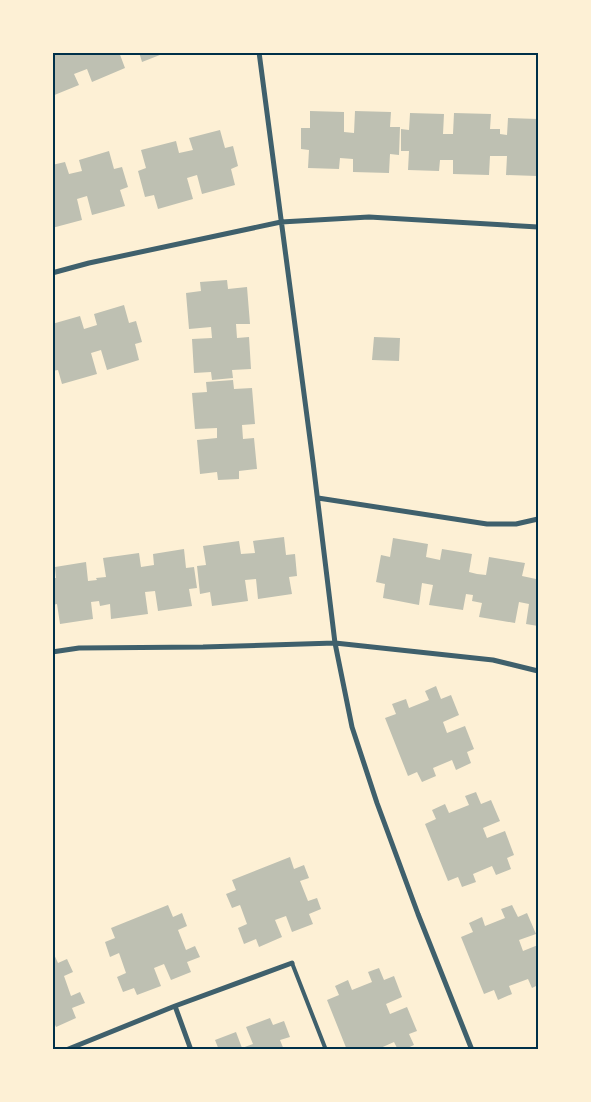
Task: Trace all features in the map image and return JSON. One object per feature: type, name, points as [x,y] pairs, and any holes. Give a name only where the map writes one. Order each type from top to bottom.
[{"type":"street","points":[[259,52],[318,498],[335,643],[352,727],[377,804],[472,1050]]},
{"type":"street","points":[[52,273],[88,263],[281,222],[369,217],[538,227]]},
{"type":"street","points":[[318,498],[487,524],[516,524],[538,518]]},
{"type":"street","points":[[52,652],[78,648],[335,643],[493,660],[538,670]]},
{"type":"street","points":[[66,1050],[174,1006],[292,964]]},
{"type":"street","points":[[174,1006],[191,1050]]},
{"type":"lane","points":[[292,964],[326,1050]]},
{"type":"building","points":[[52,52],[119,52],[125,68],[92,82],[87,69],[74,74],[79,85],[52,96]]},
{"type":"building","points":[[139,52],[165,52],[165,53],[142,62]]},
{"type":"building","points":[[310,111],[344,112],[344,132],[354,133],[355,111],[391,112],[390,127],[400,127],[399,155],[390,154],[389,173],[353,172],[353,159],[340,158],[339,169],[308,168],[309,150],[301,149],[301,128],[310,128]]},
{"type":"building","points":[[410,113],[444,114],[443,134],[453,134],[454,113],[491,114],[490,129],[500,129],[500,134],[507,135],[508,118],[538,119],[537,176],[506,175],[507,156],[490,156],[489,175],[453,174],[453,160],[440,160],[439,171],[408,170],[409,151],[401,151],[401,129],[409,130]]},
{"type":"building","points":[[220,130],[225,148],[233,146],[238,166],[231,169],[235,185],[202,194],[197,175],[187,178],[193,199],[158,209],[154,195],[145,197],[138,171],[146,168],[141,150],[176,141],[179,153],[193,150],[189,138]]},
{"type":"building","points":[[109,151],[114,169],[122,167],[128,187],[120,190],[125,206],[92,215],[87,196],[77,199],[82,220],[52,228],[52,165],[65,162],[69,174],[82,171],[79,160]]},
{"type":"building","points":[[227,280],[228,289],[247,287],[250,324],[236,324],[237,338],[249,337],[251,369],[232,370],[233,378],[212,380],[211,372],[194,373],[192,339],[212,338],[211,327],[189,329],[186,293],[201,291],[200,282]]},
{"type":"building","points":[[124,305],[129,323],[136,321],[142,342],[135,344],[139,360],[107,370],[101,350],[91,353],[97,374],[62,384],[58,370],[52,371],[52,324],[80,316],[84,329],[97,325],[94,314]]},
{"type":"building","points":[[374,337],[400,338],[399,361],[372,360]]},
{"type":"building","points":[[233,380],[234,389],[252,388],[255,424],[242,425],[243,439],[254,438],[257,469],[239,471],[239,479],[218,480],[217,472],[200,474],[197,440],[217,438],[217,428],[195,429],[192,393],[207,392],[206,382]]},
{"type":"building","points":[[284,537],[286,555],[295,554],[297,576],[289,577],[292,594],[258,599],[256,579],[245,580],[248,601],[212,606],[210,592],[200,594],[197,566],[206,565],[203,546],[239,541],[241,554],[255,553],[253,541]]},
{"type":"building","points":[[393,538],[428,544],[426,557],[440,560],[442,549],[472,554],[469,572],[477,574],[486,575],[489,557],[525,563],[522,576],[536,579],[537,570],[538,626],[526,624],[529,604],[519,602],[515,623],[479,617],[482,603],[472,601],[473,595],[466,594],[463,610],[429,605],[433,585],[422,583],[419,605],[383,598],[385,584],[376,582],[381,555],[390,557]]},
{"type":"building","points":[[184,549],[186,568],[194,567],[197,588],[189,589],[192,606],[158,611],[155,591],[145,592],[148,614],[111,619],[110,604],[100,606],[99,601],[91,602],[93,619],[60,624],[57,604],[52,605],[52,578],[56,578],[55,567],[86,562],[88,581],[97,580],[96,578],[106,577],[103,558],[139,553],[141,567],[154,565],[153,554]]},
{"type":"building","points":[[436,686],[441,699],[451,695],[459,715],[443,722],[447,733],[465,726],[474,749],[467,752],[471,763],[456,770],[452,760],[433,768],[436,776],[422,782],[417,772],[408,776],[385,718],[396,714],[392,704],[406,699],[409,708],[429,700],[425,691]]},
{"type":"building","points":[[476,792],[481,804],[491,800],[500,821],[483,828],[487,838],[505,831],[514,855],[507,858],[511,869],[496,875],[492,866],[473,874],[476,882],[462,887],[458,877],[448,881],[425,824],[436,819],[432,810],[445,804],[449,813],[469,805],[465,796]]},
{"type":"building","points":[[290,857],[294,869],[304,865],[309,878],[300,881],[308,901],[317,898],[321,909],[309,914],[313,924],[292,932],[286,916],[275,920],[282,937],[259,947],[256,939],[244,944],[238,928],[247,924],[240,905],[232,908],[226,894],[236,890],[232,880]]},
{"type":"building","points":[[168,905],[173,917],[182,913],[187,926],[178,930],[186,950],[195,946],[200,957],[187,962],[191,972],[171,980],[164,964],[154,968],[161,986],[137,995],[134,988],[123,992],[117,977],[126,973],[119,953],[110,957],[105,942],[115,938],[111,928]]},
{"type":"building","points":[[512,905],[518,917],[527,913],[536,934],[519,940],[523,951],[538,945],[538,985],[532,988],[528,979],[509,986],[512,994],[498,1000],[494,990],[484,994],[461,937],[473,932],[469,923],[482,917],[485,926],[505,918],[501,909]]},
{"type":"building","points":[[52,950],[58,963],[67,959],[73,972],[64,976],[71,996],[80,992],[85,1003],[72,1008],[76,1018],[56,1027],[52,1018]]},
{"type":"building","points":[[379,968],[384,980],[394,976],[402,997],[386,1004],[390,1014],[407,1007],[417,1031],[409,1034],[414,1045],[398,1050],[394,1042],[376,1050],[347,1050],[327,1000],[339,995],[335,986],[348,980],[352,990],[372,982],[368,972]]},
{"type":"building","points":[[270,1018],[273,1025],[284,1021],[290,1037],[280,1040],[284,1050],[219,1050],[215,1040],[236,1032],[242,1048],[253,1044],[246,1027]]}]
